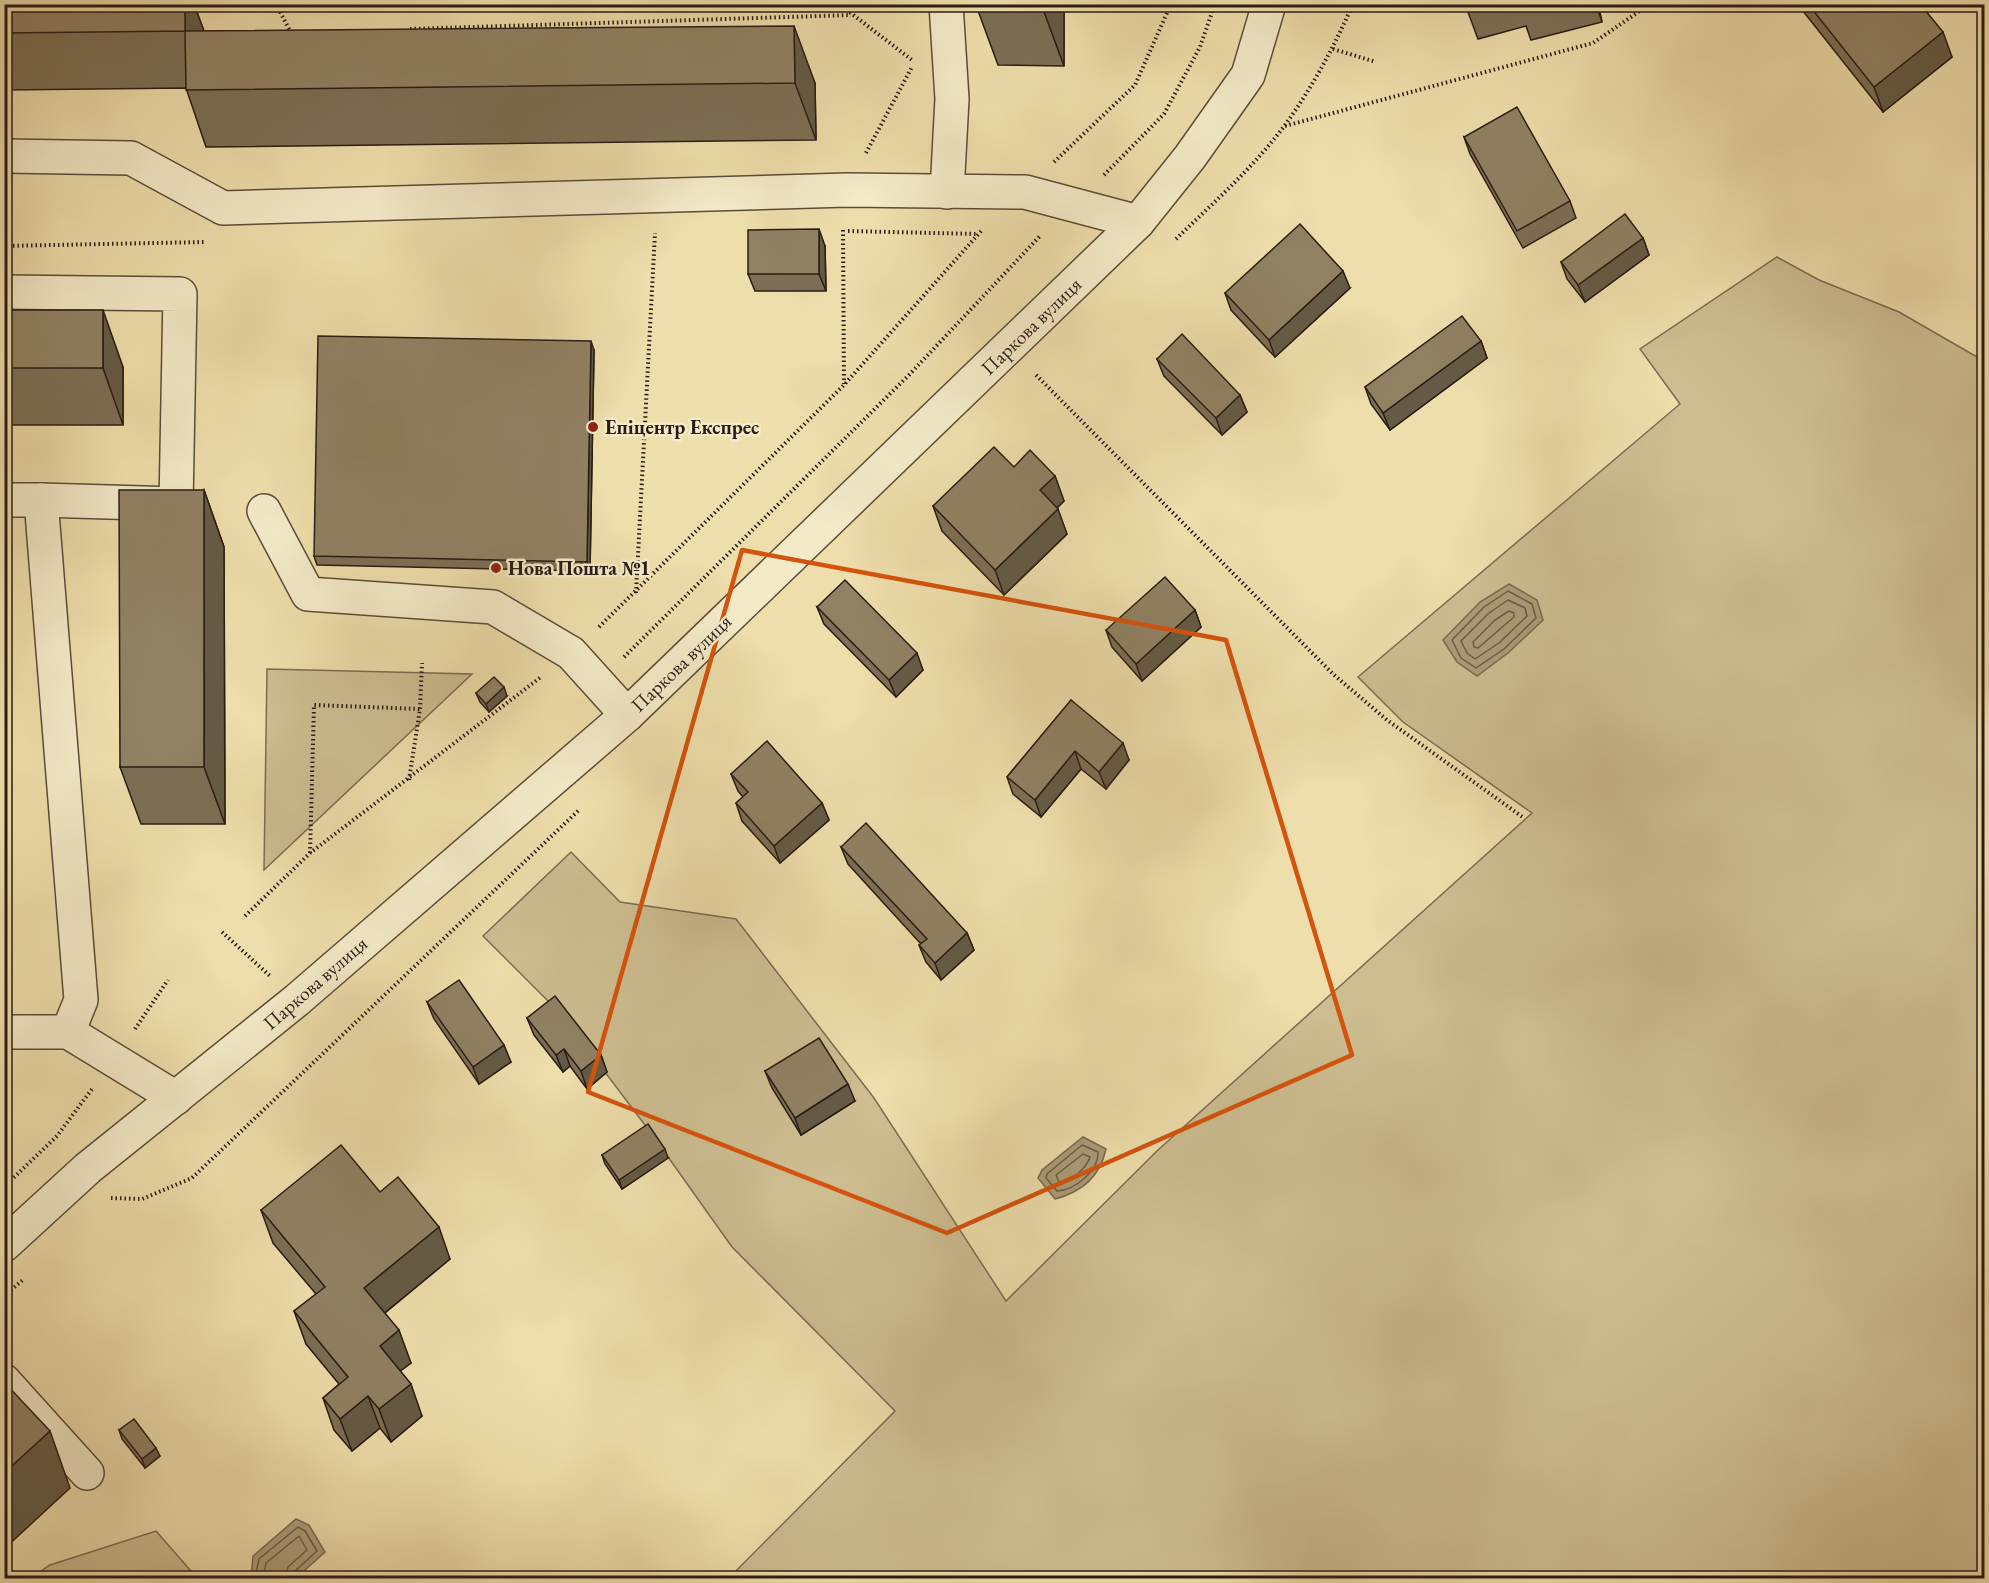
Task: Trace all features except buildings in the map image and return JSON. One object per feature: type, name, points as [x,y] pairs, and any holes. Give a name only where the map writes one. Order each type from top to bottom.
[{"type":"street","points":[[946,4],[952,99],[947,192]]},
{"type":"street","name":"Паркова вулиця","points":[[4,1245],[88,1168],[297,1000],[627,715],[1138,222],[1190,157],[1248,75],[1269,4]]},
{"type":"street","points":[[4,156],[131,158],[223,208],[847,190],[1026,192],[1138,222]]},
{"type":"street","points":[[4,292],[180,294],[176,504],[4,500]]},
{"type":"street","points":[[41,500],[81,1000],[68,1032]]},
{"type":"street","points":[[264,511],[308,594],[493,607],[571,653],[627,715]]},
{"type":"street","points":[[4,1032],[68,1032],[176,1098]]},
{"type":"street","points":[[6,1385],[87,1473]]},
{"type":"path","points":[[276,4],[291,33],[303,33]]},
{"type":"path","points":[[839,4],[914,62],[952,99]]},
{"type":"path","points":[[244,916],[310,853],[409,780],[571,653],[636,594],[844,385],[977,234],[1026,192],[1079,135],[1135,85],[1171,4]]},
{"type":"path","points":[[598,683],[908,376],[1014,261],[1164,114],[1200,47],[1215,4]]},
{"type":"path","points":[[1284,126],[1593,43],[1650,4]]},
{"type":"path","points":[[399,29],[851,15]]},
{"type":"path","points":[[1333,49],[1376,62]]},
{"type":"path","points":[[847,190],[919,52]]},
{"type":"path","points":[[843,230],[844,385]]},
{"type":"path","points":[[636,594],[655,234]]},
{"type":"path","points":[[1036,375],[1333,674],[1387,720],[1524,818]]},
{"type":"path","points":[[409,780],[420,709],[422,663]]},
{"type":"path","points":[[310,853],[314,705],[420,709]]},
{"type":"path","points":[[222,932],[297,1000]]},
{"type":"highlighted area","points":[[742,550],[1226,640],[1352,1055],[947,1233],[588,1092]]},
{"type":"shaded area","points":[[1777,257],[1819,280],[1899,312],[1984,361],[1984,1578],[729,1578],[895,1411],[732,1247],[651,1133],[561,1014],[483,936],[571,852],[620,902],[736,919],[874,1098],[1006,1301],[1158,1150],[1532,813],[1403,722],[1358,677],[1680,404],[1640,349]]},
{"type":"shaded area","points":[[267,669],[472,674],[264,870]]},
{"type":"shaded area","points":[[156,1531],[197,1578],[31,1578],[50,1565]]},
{"type":"water","points":[[1509,584],[1537,600],[1543,620],[1508,653],[1477,676],[1457,662],[1443,640],[1480,602]]},
{"type":"water","points":[[1083,1137],[1106,1149],[1099,1168],[1088,1182],[1074,1192],[1055,1199],[1038,1178],[1042,1170]]},
{"type":"water","points":[[296,1519],[309,1525],[325,1552],[296,1578],[251,1578],[253,1556]]},
{"type":"place","name":"Епіцентр Експрес","points":[[593,427]]},
{"type":"place","name":"Нова Пошта №1","points":[[496,568]]}]
